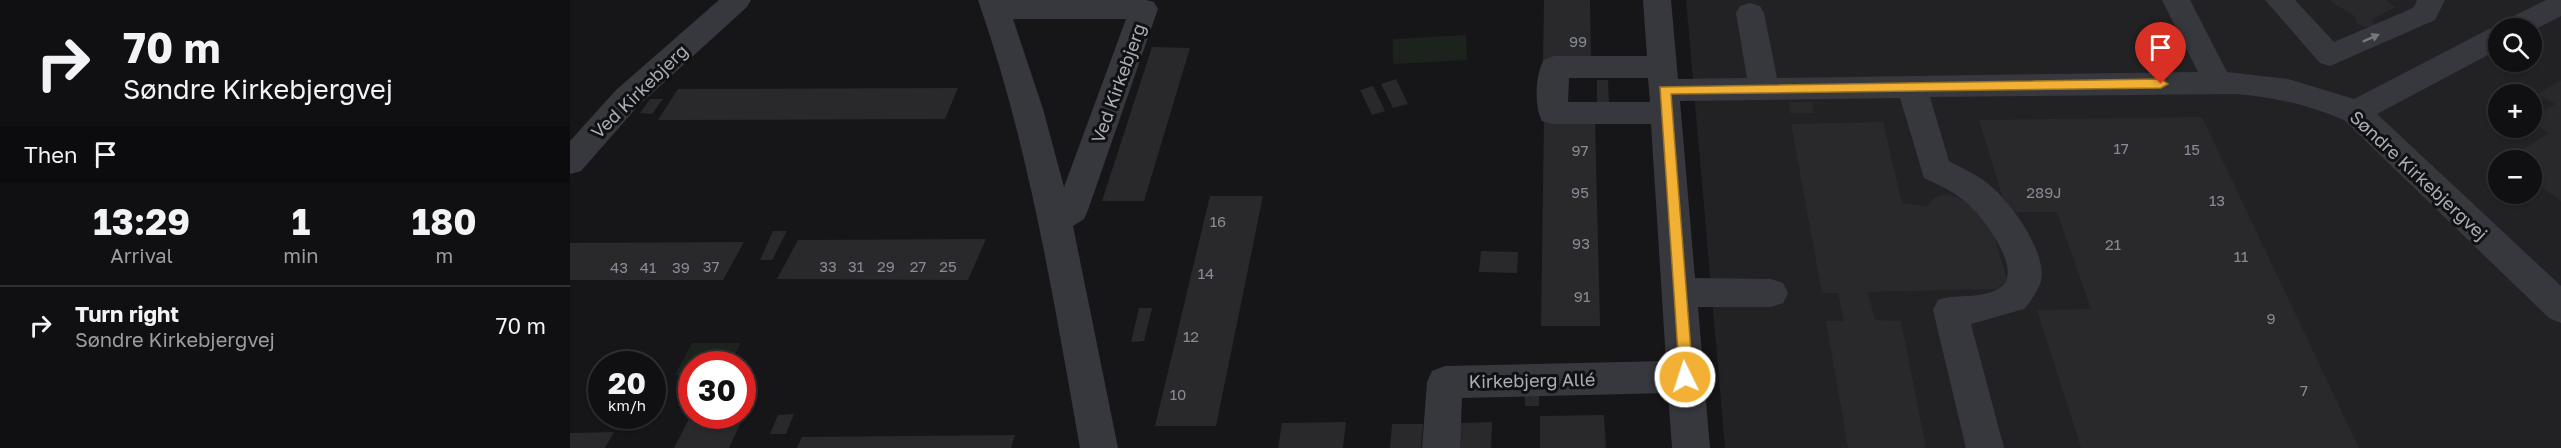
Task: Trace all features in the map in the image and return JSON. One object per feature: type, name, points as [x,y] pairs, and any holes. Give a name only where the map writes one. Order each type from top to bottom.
[{"type":"street","name":"Ved Kirkebjerg","points":[[570,162],[627,98],[737,0]]},
{"type":"street","points":[[1657,0],[1691,448]]},
{"type":"street","points":[[2176,0],[2218,83]]},
{"type":"street","points":[[2279,0],[2330,57],[2342,106],[2488,41]]},
{"type":"street","points":[[2330,57],[2425,13],[2431,0]]},
{"type":"street","name":"Ved Kirkebjerg","points":[[1054,221],[1072,210],[1144,9],[1111,4],[993,4],[1028,107],[1054,221],[1099,448]]},
{"type":"street","points":[[2534,18],[2561,4]]},
{"type":"street","points":[[1750,13],[1764,89]]},
{"type":"street","name":"Søndre Kirkebjergvej","points":[[1664,90],[2218,83],[2270,85],[2342,106],[2561,308]]},
{"type":"street","points":[[1912,87],[1935,169],[1974,189],[1984,199],[2018,246],[2024,268],[2024,279],[2012,299],[1980,309],[1950,310],[1985,448]]},
{"type":"street","points":[[1679,292],[1771,293]]},
{"type":"street","name":"Kirkebjerg Allé","points":[[1441,448],[1445,382],[1685,377]]},
{"type":"shaded area","points":[[1686,0],[2561,0],[2561,448],[1725,448]]},
{"type":"shaded area","points":[[1466,35],[1467,60],[1393,64],[1393,39]]},
{"type":"shaded area","points":[[692,343],[741,343],[737,351],[688,351]]},
{"type":"building","points":[[1544,0],[1590,0],[1591,62],[1543,62]]},
{"type":"building","points":[[2329,0],[2386,0],[2396,7],[2372,19],[2375,25],[2373,27],[2365,27],[2358,24],[2356,17]]},
{"type":"building","points":[[1152,47],[1190,48],[1144,201],[1102,201]]},
{"type":"building","points":[[1396,79],[1408,104],[1393,108],[1381,84]]},
{"type":"building","points":[[1597,80],[1608,80],[1609,103],[1597,103]]},
{"type":"building","points":[[2561,80],[2561,201],[2542,187],[2542,150],[2521,150],[2549,133],[2542,128],[2542,112],[2555,104],[2542,96],[2542,92]]},
{"type":"building","points":[[1373,86],[1385,111],[1372,115],[1360,90]]},
{"type":"building","points":[[958,88],[945,119],[658,120],[678,89]]},
{"type":"building","points":[[650,99],[663,99],[652,114],[640,113]]},
{"type":"building","points":[[1789,102],[1812,102],[1814,113],[1790,113]]},
{"type":"building","points":[[2202,117],[2359,448],[2081,448],[2037,310],[2091,309],[2057,212],[2007,212],[1979,120]]},
{"type":"building","points":[[1544,119],[1595,119],[1600,326],[1541,326]]},
{"type":"building","points":[[1883,122],[1902,203],[1927,206],[1935,197],[1948,194],[1971,203],[1991,226],[2007,279],[1997,289],[1868,292],[1875,320],[1901,321],[1926,448],[1848,448],[1826,321],[1844,321],[1838,293],[1822,293],[1791,124]]},
{"type":"building","points":[[1210,196],[1263,196],[1216,426],[1155,426]]},
{"type":"building","points":[[773,231],[787,231],[772,260],[760,260]]},
{"type":"building","points":[[986,239],[968,280],[777,279],[798,240]]},
{"type":"building","points":[[744,242],[723,280],[570,280],[570,243]]},
{"type":"building","points":[[1481,251],[1518,252],[1517,273],[1479,272]]},
{"type":"building","points":[[1139,308],[1152,308],[1144,341],[1131,342]]},
{"type":"building","points":[[1525,388],[1539,388],[1539,406],[1525,406]]},
{"type":"building","points":[[794,414],[786,434],[770,434],[778,415]]},
{"type":"building","points":[[1604,415],[1606,448],[1540,448],[1540,416]]},
{"type":"building","points":[[1346,422],[1343,448],[1278,448],[1282,423]]},
{"type":"building","points":[[1492,422],[1491,448],[1459,448],[1460,423]]},
{"type":"building","points":[[1392,424],[1423,424],[1421,448],[1390,448]]},
{"type":"building","points":[[684,429],[738,429],[729,448],[674,448]]},
{"type":"building","points":[[614,432],[605,448],[570,448],[570,433]]},
{"type":"building","points":[[1015,435],[1011,448],[797,448],[802,437]]},
{"type":"route","points":[[1685,377],[1664,90],[2161,84]]}]
